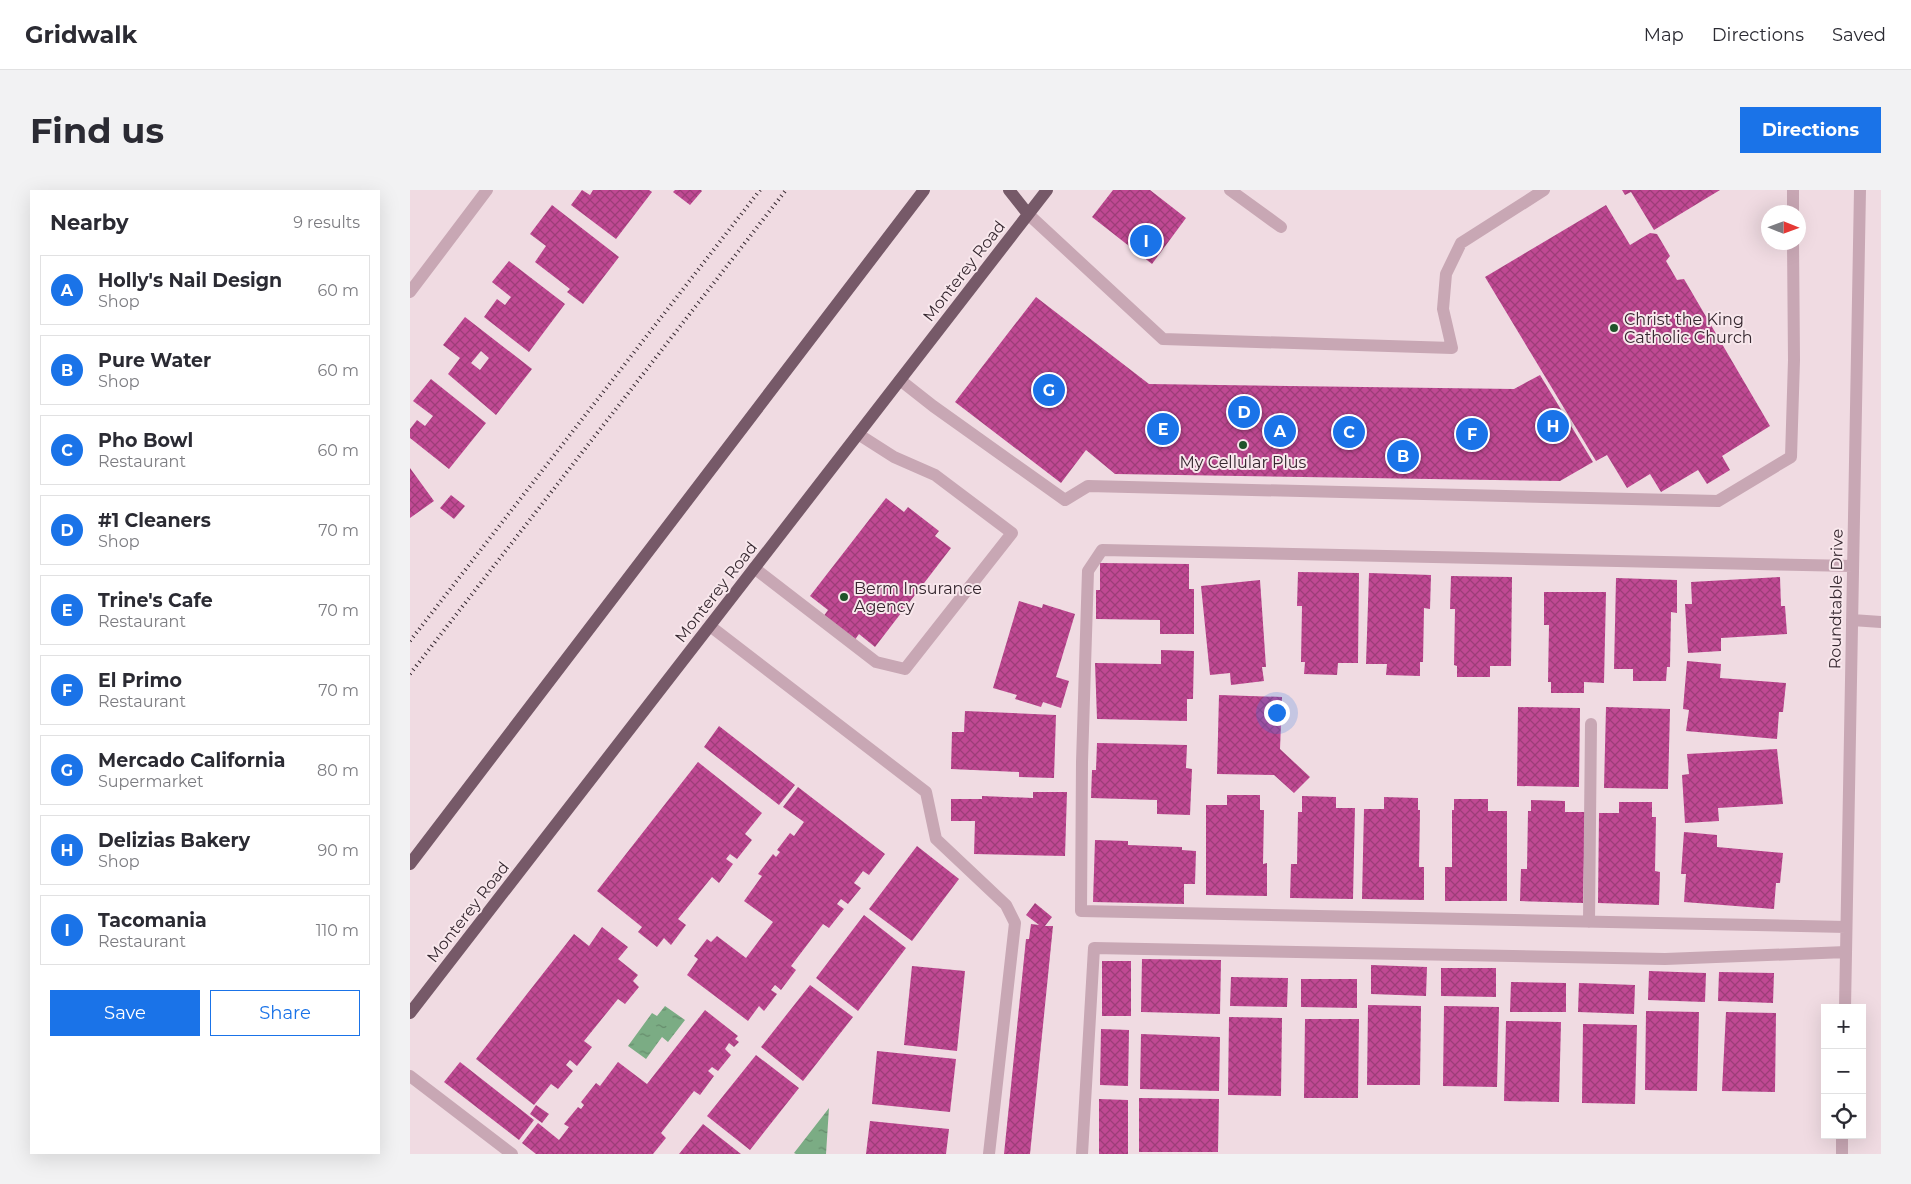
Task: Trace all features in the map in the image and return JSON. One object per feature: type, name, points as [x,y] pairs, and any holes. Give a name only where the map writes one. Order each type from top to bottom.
[{"type":"main road","points":[[410,864],[924,190]]},
{"type":"main road","points":[[1009,190],[1028,214]]},
{"type":"main road","name":"Monterey Road","points":[[410,1013],[1047,190]]},
{"type":"street","points":[[410,292],[487,190]]},
{"type":"street","points":[[1230,190],[1281,227]]},
{"type":"street","points":[[1028,214],[1163,339],[1452,348],[1443,309],[1446,274],[1461,243],[1544,190]]},
{"type":"street","points":[[1793,190],[1793,205]]},
{"type":"street","name":"Roundtable Drive","points":[[1845,1004],[1860,190]]},
{"type":"street","points":[[900,380],[933,406],[1065,500],[1088,486],[1718,501],[1790,457],[1794,360],[1794,250]]},
{"type":"street","points":[[754,568],[876,662],[905,669],[1012,533],[935,475],[894,456],[858,434]]},
{"type":"street","points":[[1846,927],[1081,911],[1082,762],[1088,571],[1102,550],[1853,566]]},
{"type":"street","points":[[1852,620],[1881,622]]},
{"type":"street","points":[[710,626],[926,792],[936,839],[1006,906],[1015,923],[990,1154]]},
{"type":"street","points":[[1589,922],[1591,724]]},
{"type":"street","points":[[1082,1154],[1094,948],[1665,960],[1846,952]]},
{"type":"street","points":[[410,1076],[512,1154]]},
{"type":"street","points":[[1842,1139],[1842,1154]]},
{"type":"water","points":[[665,1006],[685,1020],[668,1042],[662,1037],[646,1059],[628,1046],[652,1013],[657,1016]]},
{"type":"water","points":[[829,1108],[826,1154],[794,1153]]},
{"type":"building","points":[[582,190],[590,195],[593,190],[649,190],[652,192],[616,239],[571,205]]},
{"type":"building","points":[[675,190],[702,191],[690,205],[673,192]]},
{"type":"building","points":[[1113,190],[1150,190],[1186,218],[1152,264],[1092,217]]},
{"type":"building","points":[[1622,190],[1720,190],[1654,230],[1631,192],[1625,195]]},
{"type":"building","points":[[552,205],[619,257],[583,304],[567,292],[570,289],[535,262],[546,246],[530,234]]},
{"type":"building","name":"Christ the King Catholic Church","points":[[1606,205],[1630,245],[1650,233],[1657,234],[1670,256],[1666,261],[1677,280],[1684,279],[1770,426],[1722,456],[1730,470],[1707,484],[1698,470],[1661,492],[1650,474],[1627,488],[1607,455],[1596,461],[1485,277]]},
{"type":"building","points":[[509,261],[565,304],[529,352],[484,317],[497,299],[505,305],[511,297],[492,282]]},
{"type":"building","points":[[1036,297],[1149,384],[1514,389],[1540,375],[1593,462],[1560,481],[1115,474],[1086,450],[1061,483],[955,402]]},
{"type":"building","points":[[465,317],[532,369],[496,415],[448,374],[460,358],[443,345]],"holes":[[[481,351],[489,358],[480,370],[471,363]]]},
{"type":"building","points":[[431,379],[486,423],[449,469],[410,438],[410,429],[417,420],[425,426],[433,416],[413,401]]},
{"type":"building","points":[[410,468],[434,501],[410,518]]},
{"type":"building","points":[[451,495],[465,506],[454,519],[440,508]]},
{"type":"building","points":[[886,498],[904,512],[908,507],[939,531],[935,536],[951,548],[875,647],[859,634],[854,641],[823,617],[828,610],[810,596]]},
{"type":"building","points":[[1100,563],[1189,564],[1189,589],[1194,589],[1194,634],[1160,634],[1160,620],[1096,619],[1096,590],[1100,590]]},
{"type":"building","points":[[1298,572],[1359,573],[1358,663],[1338,663],[1337,675],[1304,674],[1305,662],[1301,662],[1302,606],[1297,606]]},
{"type":"building","points":[[1369,573],[1431,575],[1430,609],[1424,608],[1423,662],[1420,662],[1420,676],[1386,675],[1387,664],[1366,664]]},
{"type":"building","points":[[1451,576],[1512,577],[1511,666],[1490,666],[1490,677],[1457,677],[1457,666],[1454,665],[1455,609],[1450,609]]},
{"type":"building","points":[[1780,577],[1781,606],[1785,606],[1787,634],[1721,638],[1721,651],[1688,653],[1685,604],[1692,604],[1691,582]]},
{"type":"building","points":[[1616,578],[1677,580],[1677,613],[1671,612],[1670,667],[1667,667],[1666,681],[1633,681],[1633,669],[1614,669]]},
{"type":"building","points":[[1260,580],[1266,667],[1262,667],[1264,681],[1231,685],[1230,673],[1210,675],[1201,586]]},
{"type":"building","points":[[1544,592],[1606,592],[1604,683],[1584,682],[1584,693],[1551,693],[1551,682],[1548,682],[1549,625],[1544,625]]},
{"type":"building","points":[[1019,601],[1042,608],[1043,604],[1075,614],[1056,677],[1069,681],[1061,708],[1043,702],[1041,707],[1015,699],[1017,695],[993,688]]},
{"type":"building","points":[[1161,650],[1194,651],[1193,699],[1187,699],[1187,721],[1097,719],[1095,663],[1161,664]]},
{"type":"building","points":[[1687,661],[1721,664],[1720,678],[1786,683],[1783,712],[1779,712],[1777,739],[1686,731],[1689,710],[1683,709]]},
{"type":"building","points":[[1219,695],[1282,697],[1280,749],[1310,777],[1294,793],[1274,775],[1217,774]]},
{"type":"building","points":[[1518,707],[1580,708],[1579,787],[1517,786]]},
{"type":"building","points":[[1606,707],[1670,709],[1668,789],[1604,788]]},
{"type":"building","points":[[965,711],[1056,715],[1054,778],[1019,777],[1019,772],[951,769],[952,732],[964,732]]},
{"type":"building","points":[[719,726],[795,785],[779,805],[704,747]]},
{"type":"building","points":[[1097,743],[1187,745],[1186,768],[1192,769],[1190,815],[1157,814],[1157,800],[1091,798],[1092,770],[1096,770]]},
{"type":"building","points":[[1777,749],[1783,804],[1718,808],[1719,821],[1685,823],[1682,775],[1689,774],[1687,754]]},
{"type":"building","points":[[698,762],[762,813],[745,834],[752,840],[737,859],[730,854],[726,859],[733,864],[719,883],[712,877],[678,919],[686,925],[671,945],[664,938],[657,947],[638,932],[642,927],[597,891]]},
{"type":"building","points":[[798,787],[885,854],[869,875],[863,871],[854,883],[861,888],[848,904],[841,899],[837,904],[844,909],[829,928],[823,924],[791,966],[796,970],[781,990],[775,985],[771,990],[777,994],[764,1011],[759,1006],[748,1021],[687,975],[698,959],[694,956],[707,939],[711,942],[717,936],[746,958],[773,922],[744,901],[762,876],[758,874],[773,854],[776,857],[780,852],[777,850],[790,833],[794,836],[804,822],[783,807]]},
{"type":"building","points":[[1033,792],[1067,792],[1065,856],[974,854],[975,821],[951,821],[951,799],[982,799],[982,796],[1033,798]]},
{"type":"building","points":[[1227,795],[1260,795],[1260,810],[1264,810],[1263,864],[1267,863],[1267,896],[1206,895],[1206,805],[1227,805]]},
{"type":"building","points":[[1302,796],[1336,797],[1336,808],[1355,808],[1353,899],[1290,898],[1291,864],[1297,864],[1298,812],[1302,812]]},
{"type":"building","points":[[1384,797],[1418,798],[1418,810],[1420,810],[1419,867],[1424,867],[1424,900],[1362,899],[1364,809],[1384,809]]},
{"type":"building","points":[[1454,799],[1488,799],[1488,811],[1507,811],[1507,901],[1445,901],[1445,867],[1452,867],[1452,810],[1454,810]]},
{"type":"building","points":[[1531,800],[1565,801],[1565,812],[1585,812],[1583,903],[1520,901],[1521,869],[1527,869],[1528,811],[1531,811]]},
{"type":"building","points":[[1619,802],[1652,802],[1652,817],[1656,817],[1655,871],[1660,872],[1659,905],[1598,903],[1599,813],[1619,813]]},
{"type":"building","points":[[1684,832],[1717,835],[1717,847],[1783,853],[1780,883],[1776,883],[1774,909],[1684,902],[1686,874],[1681,874]]},
{"type":"building","points":[[1095,840],[1128,841],[1128,845],[1182,847],[1182,850],[1196,851],[1195,884],[1184,884],[1184,904],[1093,902]]},
{"type":"building","points":[[917,846],[959,879],[912,941],[869,909]]},
{"type":"building","points":[[1035,903],[1052,917],[1045,926],[1053,926],[1030,1154],[1004,1154],[1026,939],[1029,939],[1031,924],[1039,925],[1026,915]]},
{"type":"building","points":[[864,915],[906,948],[858,1011],[816,978]]},
{"type":"building","points":[[602,927],[628,947],[618,959],[638,975],[633,981],[639,987],[625,1004],[618,999],[584,1041],[592,1047],[577,1066],[570,1060],[566,1065],[573,1071],[558,1089],[551,1084],[534,1105],[476,1059],[574,934],[589,946]]},
{"type":"building","points":[[1142,959],[1221,960],[1220,1014],[1141,1012]]},
{"type":"building","points":[[1102,961],[1131,961],[1131,1016],[1102,1016]]},
{"type":"building","points":[[1371,965],[1427,967],[1426,996],[1371,994]]},
{"type":"building","points":[[912,966],[965,971],[957,1051],[904,1045]]},
{"type":"building","points":[[1441,968],[1496,968],[1496,997],[1441,996]]},
{"type":"building","points":[[1649,971],[1706,973],[1705,1002],[1648,1000]]},
{"type":"building","points":[[1719,972],[1774,973],[1773,1003],[1718,1001]]},
{"type":"building","points":[[1231,977],[1288,978],[1287,1007],[1230,1006]]},
{"type":"building","points":[[1301,979],[1357,979],[1357,1008],[1301,1007]]},
{"type":"building","points":[[1511,982],[1566,983],[1566,1012],[1510,1012]]},
{"type":"building","points":[[1579,983],[1635,985],[1634,1014],[1578,1012]]},
{"type":"building","points":[[810,985],[853,1017],[803,1081],[761,1047]]},
{"type":"building","points":[[1368,1005],[1421,1006],[1420,1085],[1367,1085]]},
{"type":"building","points":[[1444,1006],[1499,1007],[1497,1087],[1443,1086]]},
{"type":"building","points":[[705,1010],[738,1036],[735,1039],[739,1042],[734,1047],[729,1043],[725,1049],[731,1055],[718,1071],[712,1067],[708,1071],[714,1076],[700,1095],[694,1091],[661,1133],[666,1138],[653,1154],[536,1154],[522,1143],[538,1123],[559,1140],[569,1127],[564,1124],[578,1107],[581,1109],[584,1105],[581,1102],[596,1083],[600,1086],[618,1062],[647,1084]]},
{"type":"building","points":[[1646,1011],[1699,1012],[1697,1091],[1645,1090]]},
{"type":"building","points":[[1726,1012],[1776,1013],[1775,1092],[1722,1091]]},
{"type":"building","points":[[1229,1017],[1282,1018],[1281,1096],[1228,1095]]},
{"type":"building","points":[[1305,1019],[1359,1019],[1358,1098],[1304,1098]]},
{"type":"building","points":[[1506,1021],[1561,1022],[1559,1102],[1504,1101]]},
{"type":"building","points":[[1583,1024],[1637,1025],[1635,1104],[1582,1103]]},
{"type":"building","points":[[1101,1029],[1129,1030],[1128,1086],[1100,1085]]},
{"type":"building","points":[[1141,1034],[1220,1037],[1219,1091],[1140,1089]]},
{"type":"building","points":[[877,1051],[956,1059],[950,1112],[872,1104]]},
{"type":"building","points":[[756,1055],[799,1088],[750,1150],[707,1116]]},
{"type":"building","points":[[460,1062],[534,1120],[519,1140],[444,1082]]},
{"type":"building","points":[[1139,1098],[1219,1099],[1218,1152],[1139,1152]]},
{"type":"building","points":[[1099,1099],[1128,1100],[1128,1154],[1099,1154]]},
{"type":"building","points":[[536,1105],[549,1114],[542,1123],[530,1114]]},
{"type":"building","points":[[870,1121],[949,1129],[946,1154],[866,1154]]},
{"type":"building","points":[[703,1124],[741,1154],[679,1154]]},
{"type":"railway","points":[[410,641],[760,190]]},
{"type":"railway","points":[[410,674],[786,190]]},
{"type":"place","name":"Tacomania","points":[[1146,241]]},
{"type":"place","name":"Christ the King Catholic Church","points":[[1614,328]]},
{"type":"place","name":"Mercado California","points":[[1049,390]]},
{"type":"place","name":"#1 Cleaners","points":[[1244,412]]},
{"type":"place","name":"Delizias Bakery","points":[[1553,426]]},
{"type":"place","name":"Trine's Cafe","points":[[1163,429]]},
{"type":"place","name":"Holly's Nail Design","points":[[1280,431]]},
{"type":"place","name":"Pho Bowl","points":[[1349,432]]},
{"type":"place","name":"El Primo","points":[[1472,434]]},
{"type":"place","name":"My Cellular Plus","points":[[1243,445]]},
{"type":"place","name":"Pure Water","points":[[1403,456]]},
{"type":"place","name":"Berm Insurance Agency","points":[[844,597]]}]
